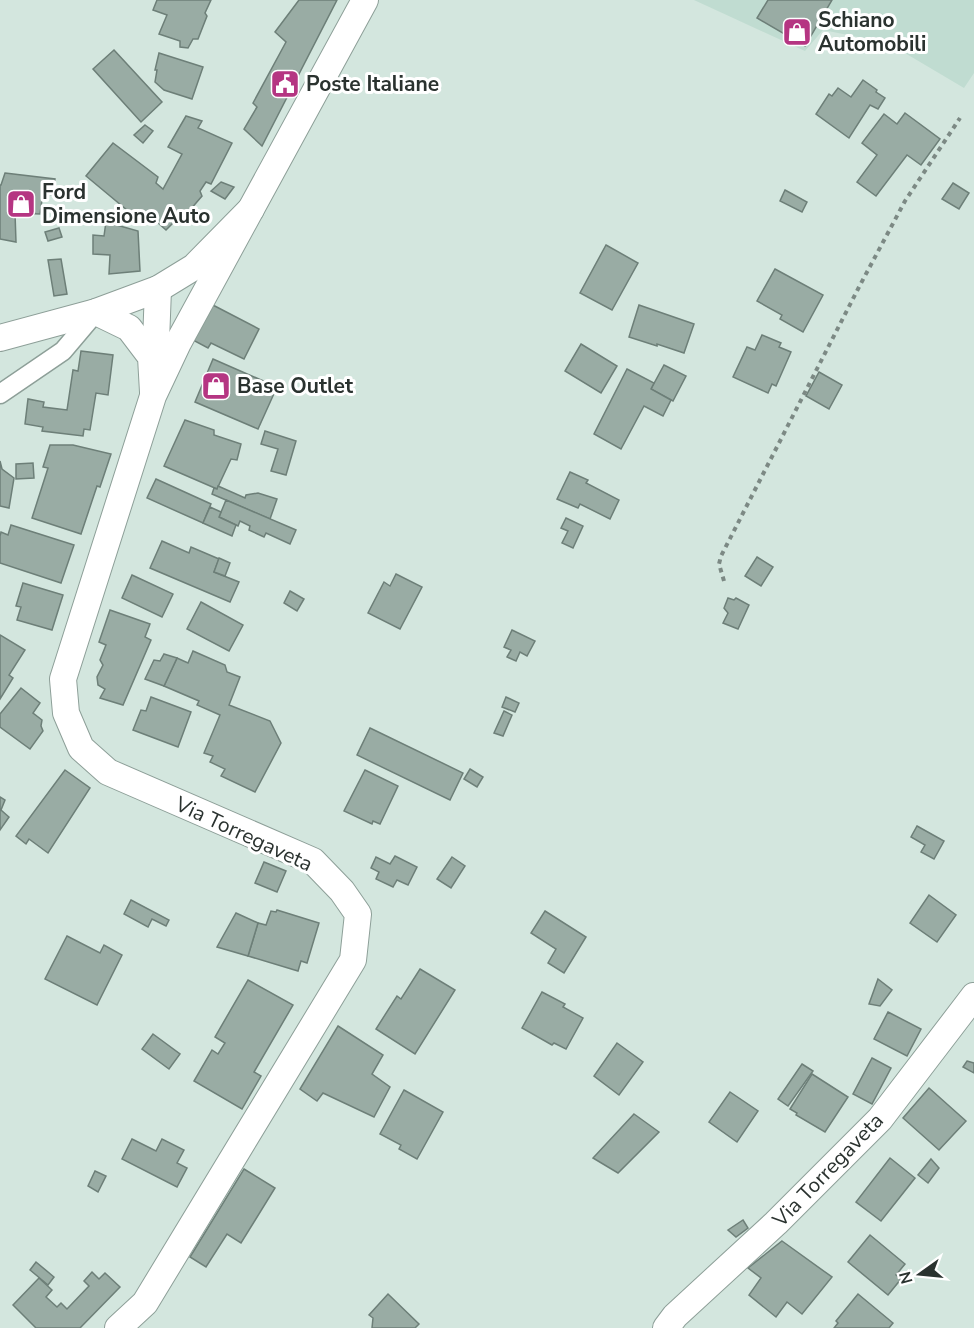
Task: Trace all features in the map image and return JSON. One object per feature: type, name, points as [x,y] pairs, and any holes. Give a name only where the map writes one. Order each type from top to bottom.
[{"type":"street","name":"Via Torregaveta","points":[[118,1328],[145,1303],[352,960],[358,914],[342,891],[313,861],[108,772],[81,748],[66,713],[63,680],[153,396],[178,343],[365,0]]},
{"type":"street","points":[[0,338],[96,312],[158,289],[194,267],[252,209]]},
{"type":"street","name":"Via Torregaveta","points":[[153,396],[158,289],[174,299],[179,318],[178,343]]},
{"type":"street","points":[[0,394],[63,351],[96,312]]},
{"type":"street","points":[[96,312],[129,328],[151,357],[153,396]]},
{"type":"street","name":"Via Torregaveta","points":[[666,1328],[675,1316],[776,1223],[880,1119],[974,996]]},
{"type":"path","points":[[724,580],[719,564],[721,556],[905,201],[960,117]]},
{"type":"shaded area","points":[[694,0],[974,0],[974,73],[964,88],[888,43],[823,30],[805,51]]},
{"type":"building","points":[[157,0],[211,0],[198,39],[193,39],[188,48],[180,47],[180,41],[159,34],[167,15],[153,10]]},
{"type":"building","points":[[299,0],[337,0],[262,146],[244,129],[257,107],[253,103],[286,42],[275,32]]},
{"type":"building","name":"Schiano Automobili","points":[[768,0],[832,0],[805,46],[757,18]]},
{"type":"building","points":[[114,50],[162,102],[141,122],[93,69]]},
{"type":"building","points":[[159,53],[203,67],[192,99],[164,90],[155,82]]},
{"type":"building","points":[[863,80],[885,98],[878,109],[870,105],[849,138],[816,114],[829,94],[832,96],[838,88],[851,97]]},
{"type":"building","points":[[905,113],[940,139],[921,165],[907,155],[876,196],[857,182],[877,155],[862,143],[884,114],[897,124]]},
{"type":"building","points":[[186,116],[202,121],[198,128],[232,143],[211,184],[206,182],[200,191],[202,196],[178,224],[176,220],[166,230],[148,214],[139,220],[86,176],[113,143],[158,177],[156,183],[163,189],[182,154],[168,147]]},
{"type":"building","points":[[145,125],[153,131],[143,143],[134,135]]},
{"type":"building","name":"Ford Dimensione Auto","points":[[5,173],[55,179],[53,195],[43,193],[40,214],[15,213],[16,242],[0,239],[0,185]]},
{"type":"building","points":[[221,182],[234,187],[225,199],[211,191]]},
{"type":"building","points":[[953,183],[969,193],[959,209],[942,199]]},
{"type":"building","points":[[785,190],[807,202],[802,212],[780,201]]},
{"type":"building","points":[[106,222],[138,231],[140,271],[109,274],[110,255],[93,254],[93,235],[104,236]]},
{"type":"building","points":[[59,228],[62,237],[48,241],[45,232]]},
{"type":"building","points":[[606,245],[638,263],[612,310],[580,293]]},
{"type":"building","points":[[61,259],[67,294],[54,296],[48,260]]},
{"type":"building","points":[[775,269],[823,295],[803,332],[780,319],[782,315],[757,301]]},
{"type":"building","points":[[209,303],[259,329],[244,359],[211,343],[208,348],[191,339]]},
{"type":"building","points":[[639,305],[694,324],[684,353],[629,337]]},
{"type":"building","points":[[762,335],[781,343],[779,347],[791,352],[776,386],[772,384],[768,393],[733,377],[747,347],[755,350]]},
{"type":"building","points":[[581,344],[617,366],[601,393],[565,371]]},
{"type":"building","points":[[81,351],[113,355],[108,395],[96,393],[90,430],[84,429],[83,436],[42,431],[43,427],[25,424],[28,399],[44,402],[43,407],[67,410],[73,370],[78,371]]},
{"type":"building","points":[[213,359],[277,387],[258,429],[195,402]]},
{"type":"building","points":[[664,365],[686,376],[673,401],[651,389]]},
{"type":"building","points":[[627,369],[654,383],[651,389],[671,400],[663,416],[644,406],[621,449],[594,434]]},
{"type":"building","points":[[819,372],[842,385],[829,409],[806,396]]},
{"type":"building","points":[[185,420],[214,430],[214,435],[241,444],[237,460],[231,459],[217,489],[164,466]]},
{"type":"building","points":[[265,431],[296,441],[286,475],[271,471],[278,449],[261,444]]},
{"type":"building","points":[[50,445],[73,445],[111,454],[100,487],[97,486],[81,534],[32,518],[48,468],[43,467]]},
{"type":"building","points":[[0,461],[2,469],[14,478],[9,508],[0,506]]},
{"type":"building","points":[[33,463],[34,478],[16,479],[16,464]]},
{"type":"building","points":[[570,472],[588,480],[586,483],[619,500],[610,519],[580,504],[578,508],[557,499]]},
{"type":"building","points":[[156,479],[211,504],[203,523],[147,498]]},
{"type":"building","points":[[218,486],[245,498],[246,495],[258,493],[277,499],[270,519],[212,494],[214,488],[217,489]]},
{"type":"building","points":[[226,500],[296,530],[290,544],[266,533],[264,537],[249,530],[250,526],[240,521],[238,526],[219,517]]},
{"type":"building","points":[[210,507],[221,512],[219,517],[236,525],[232,536],[203,523]]},
{"type":"building","points":[[566,518],[583,526],[573,548],[562,543],[568,531],[561,528]]},
{"type":"building","points":[[11,525],[74,545],[61,583],[0,563],[1,532],[8,535]]},
{"type":"building","points":[[162,541],[189,553],[191,547],[219,559],[214,572],[239,582],[230,602],[150,568]]},
{"type":"building","points":[[757,557],[773,567],[761,586],[745,576]]},
{"type":"building","points":[[219,558],[230,563],[225,576],[214,572]]},
{"type":"building","points":[[396,574],[422,587],[400,629],[368,613],[384,582],[390,586]]},
{"type":"building","points":[[132,575],[173,594],[162,617],[122,598]]},
{"type":"building","points":[[23,583],[63,595],[52,630],[17,620],[21,607],[16,606]]},
{"type":"building","points":[[290,591],[304,599],[297,611],[284,603]]},
{"type":"building","points":[[728,598],[734,600],[736,598],[749,605],[738,629],[723,623],[728,613],[724,608]]},
{"type":"building","points":[[201,602],[243,625],[229,651],[187,629]]},
{"type":"building","points":[[110,610],[150,624],[145,637],[151,640],[123,705],[100,698],[105,689],[98,685],[97,677],[103,665],[100,660],[106,645],[99,642]]},
{"type":"building","points":[[512,630],[535,641],[527,656],[520,652],[516,661],[507,657],[511,650],[504,647]]},
{"type":"building","points":[[0,635],[25,650],[9,675],[13,678],[0,699]]},
{"type":"building","points":[[193,651],[225,665],[227,672],[240,677],[229,705],[270,721],[281,743],[255,792],[221,776],[225,769],[210,762],[213,756],[204,753],[220,715],[197,705],[199,701],[164,686],[177,658],[188,663]]},
{"type":"building","points":[[164,654],[177,658],[164,686],[145,679],[154,660],[160,661]]},
{"type":"building","points":[[21,688],[40,703],[33,713],[42,720],[43,731],[30,749],[0,727],[0,714]]},
{"type":"building","points":[[151,697],[191,712],[178,747],[133,730],[141,710],[146,711]]},
{"type":"building","points":[[506,697],[519,703],[515,712],[502,707]]},
{"type":"building","points":[[504,711],[512,715],[503,736],[494,733]]},
{"type":"building","points":[[370,728],[463,773],[450,800],[357,755]]},
{"type":"building","points":[[470,769],[483,777],[477,787],[464,779]]},
{"type":"building","points":[[65,770],[90,788],[48,853],[29,839],[26,844],[16,836]]},
{"type":"building","points":[[365,770],[398,786],[380,824],[373,821],[372,824],[344,811]]},
{"type":"building","points":[[0,797],[5,800],[1,810],[9,817],[0,830]]},
{"type":"building","points":[[917,826],[944,841],[934,859],[921,852],[925,845],[911,837]]},
{"type":"building","points":[[395,856],[417,867],[408,885],[397,880],[393,887],[376,879],[379,872],[371,868],[376,857],[390,864]]},
{"type":"building","points":[[452,857],[465,866],[451,888],[437,879]]},
{"type":"building","points":[[264,862],[286,871],[277,892],[255,883]]},
{"type":"building","points":[[929,895],[956,915],[937,942],[910,923]]},
{"type":"building","points":[[131,900],[169,920],[166,926],[152,919],[148,927],[124,914]]},
{"type":"building","points":[[277,910],[319,923],[307,963],[301,961],[298,971],[248,956],[258,923],[266,925],[271,911],[276,912]]},
{"type":"building","points":[[545,911],[586,937],[564,973],[548,963],[556,949],[531,933]]},
{"type":"building","points":[[236,913],[258,923],[248,956],[217,947]]},
{"type":"building","points":[[67,936],[100,953],[104,945],[122,955],[97,1005],[45,979]]},
{"type":"building","points":[[420,969],[455,990],[415,1054],[376,1029],[397,996],[401,999]]},
{"type":"building","points":[[878,979],[892,990],[880,1006],[869,1004]]},
{"type":"building","points":[[248,980],[293,1005],[254,1072],[261,1076],[242,1109],[194,1081],[212,1050],[218,1054],[225,1043],[215,1037]]},
{"type":"building","points":[[542,992],[565,1004],[563,1007],[583,1018],[566,1049],[554,1043],[552,1045],[522,1028]]},
{"type":"building","points":[[888,1012],[921,1029],[907,1056],[874,1039]]},
{"type":"building","points":[[338,1026],[383,1055],[372,1074],[390,1087],[374,1117],[323,1093],[317,1101],[300,1089]]},
{"type":"building","points":[[153,1034],[180,1054],[169,1069],[142,1049]]},
{"type":"building","points":[[617,1043],[643,1062],[619,1095],[594,1076]]},
{"type":"building","points":[[872,1058],[891,1068],[872,1104],[853,1094]]},
{"type":"building","points":[[967,1061],[974,1063],[974,1073],[963,1067]]},
{"type":"building","points":[[802,1064],[813,1071],[788,1106],[778,1099]]},
{"type":"building","points":[[812,1074],[848,1097],[825,1132],[790,1109]]},
{"type":"building","points":[[929,1088],[966,1121],[939,1150],[903,1118]]},
{"type":"building","points":[[404,1090],[443,1112],[417,1159],[399,1149],[401,1145],[380,1134]]},
{"type":"building","points":[[730,1092],[758,1111],[737,1142],[709,1122]]},
{"type":"building","points":[[634,1114],[659,1132],[618,1173],[593,1158]]},
{"type":"building","points":[[132,1139],[156,1151],[162,1139],[184,1150],[177,1163],[187,1168],[177,1187],[122,1159]]},
{"type":"building","points":[[890,1158],[915,1178],[881,1221],[856,1202]]},
{"type":"building","points":[[931,1159],[939,1168],[928,1183],[918,1175]]},
{"type":"building","points":[[244,1169],[275,1188],[241,1243],[227,1234],[206,1267],[190,1257]]},
{"type":"building","points":[[95,1171],[106,1176],[98,1192],[88,1186]]},
{"type":"building","points":[[743,1220],[748,1228],[736,1237],[728,1230]]},
{"type":"building","points":[[870,1235],[905,1264],[896,1275],[901,1279],[888,1295],[848,1262]]},
{"type":"building","points":[[782,1241],[832,1277],[802,1314],[787,1302],[776,1317],[749,1295],[761,1278],[748,1268]]},
{"type":"building","points":[[36,1262],[54,1277],[48,1285],[30,1270]]},
{"type":"building","points":[[92,1272],[99,1279],[105,1273],[120,1287],[80,1328],[36,1328],[13,1305],[39,1278],[52,1290],[46,1297],[57,1307],[61,1303],[67,1309],[89,1286],[84,1281]]},
{"type":"building","points":[[388,1294],[419,1324],[415,1328],[372,1328],[373,1318],[369,1315]]},
{"type":"building","points":[[858,1294],[893,1323],[889,1328],[834,1328],[838,1323],[836,1321]]},
{"type":"place","name":"Schiano Automobili","points":[[797,32]]},
{"type":"place","name":"Poste Italiane","points":[[285,84]]},
{"type":"place","name":"Ford Dimensione Auto","points":[[21,204]]},
{"type":"place","name":"Base Outlet","points":[[216,386]]}]
